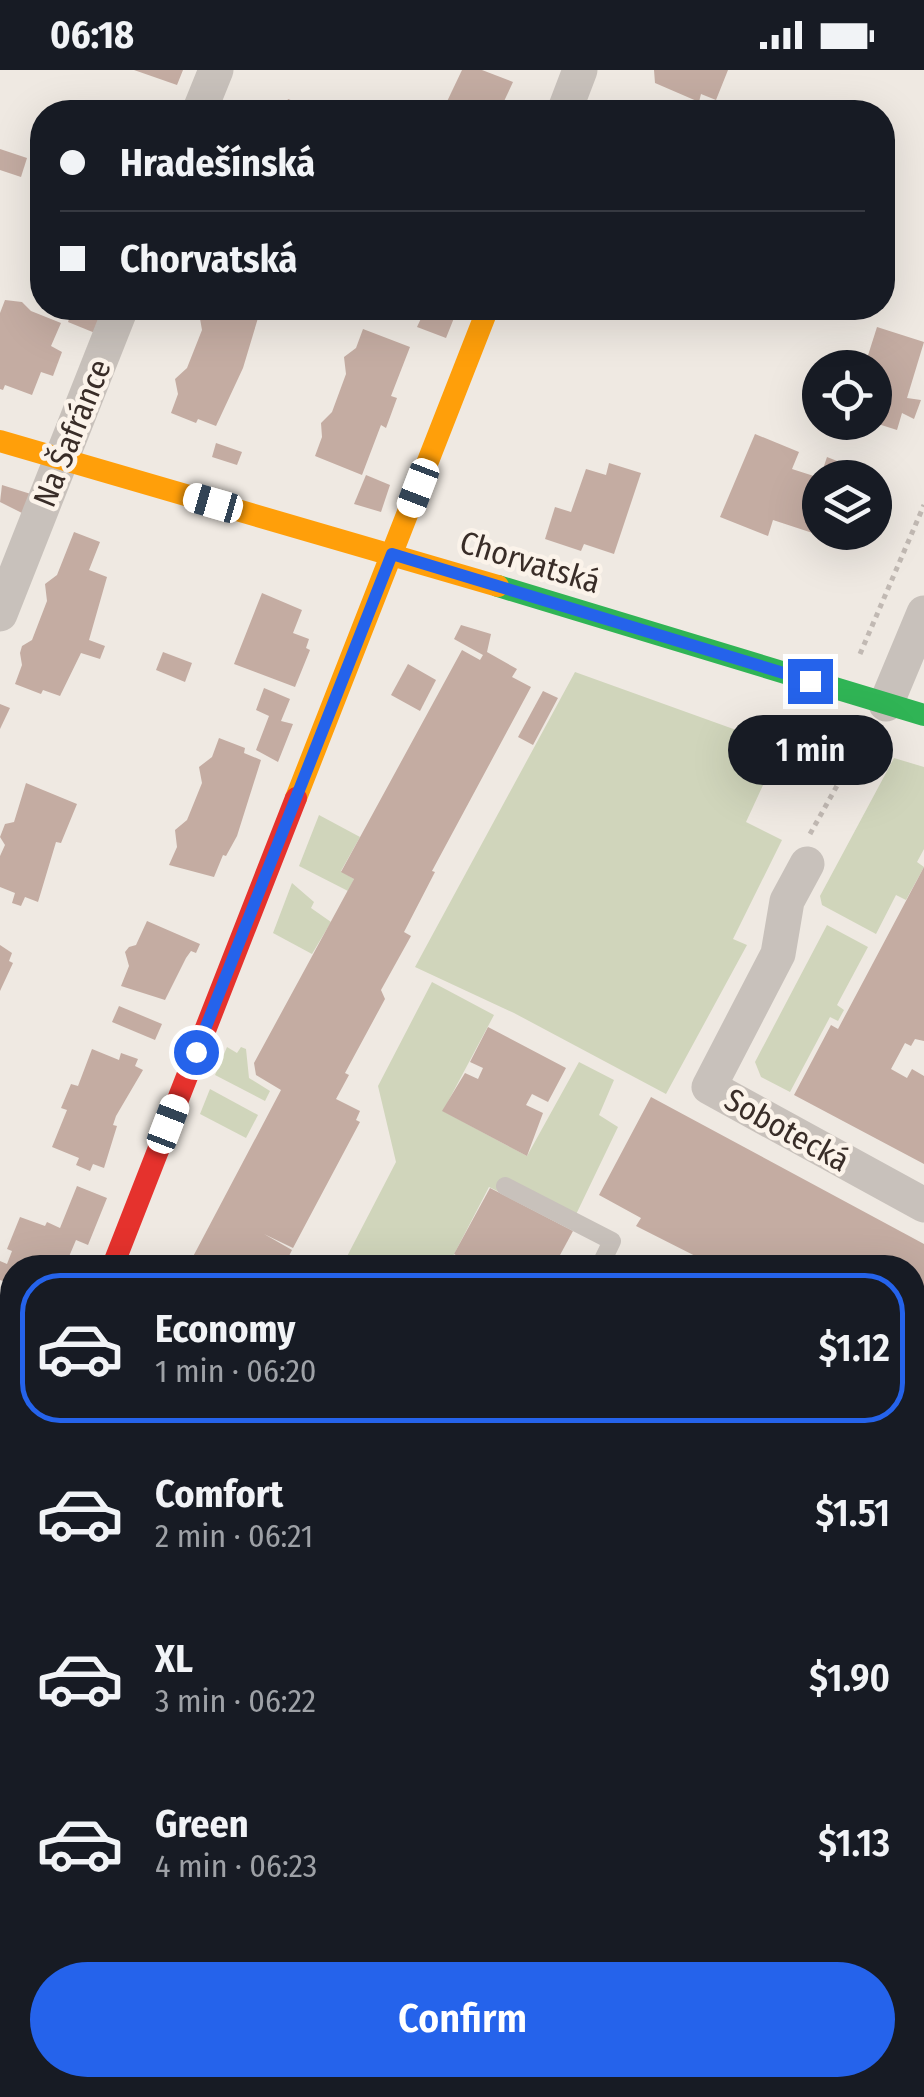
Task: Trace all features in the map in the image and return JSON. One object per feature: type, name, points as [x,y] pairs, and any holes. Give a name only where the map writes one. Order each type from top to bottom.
[{"type":"street","points":[[204,100],[216,70]]},
{"type":"street","points":[[569,100],[580,70]]},
{"type":"street","name":"Na Šafránce","points":[[0,614],[117,320]]},
{"type":"street","points":[[117,1255],[483,320]]},
{"type":"street","name":"Chorvatská","points":[[0,441],[392,554],[924,716]]},
{"type":"street","points":[[886,704],[924,613]]},
{"type":"street","name":"Sobotecká","points":[[806,854],[787,901],[778,954],[709,1087],[924,1205]]},
{"type":"lane","points":[[505,1186],[612,1241],[605,1255]]},
{"type":"path","points":[[858,660],[924,506]]},
{"type":"path","points":[[806,854],[862,740]]},
{"type":"green space","points":[[575,672],[781,746],[746,822],[782,840],[733,939],[747,945],[666,1094],[514,1013],[415,967]]},
{"type":"green space","points":[[894,758],[924,767],[924,849],[917,862],[924,867],[906,900],[896,895],[876,934],[822,905],[820,896]]},
{"type":"green space","points":[[319,815],[360,837],[341,871],[354,879],[348,891],[299,866]]},
{"type":"green space","points":[[292,883],[314,902],[311,908],[331,922],[312,954],[273,933]]},
{"type":"green space","points":[[827,925],[868,947],[837,1005],[844,1010],[838,1021],[830,1017],[790,1092],[761,1077],[755,1062]]},
{"type":"green space","points":[[432,982],[494,1015],[443,1111],[527,1156],[579,1062],[614,1080],[599,1115],[618,1127],[570,1227],[489,1187],[454,1255],[348,1255],[396,1162],[378,1086]]},
{"type":"green space","points":[[227,1047],[237,1053],[241,1047],[246,1049],[249,1078],[270,1091],[265,1101],[215,1075]]},
{"type":"green space","points":[[210,1089],[258,1115],[246,1138],[200,1114]]},
{"type":"building","points":[[134,70],[183,70],[177,85]]},
{"type":"building","points":[[462,70],[482,70],[513,82],[505,100],[448,100]]},
{"type":"building","points":[[654,70],[728,70],[716,100],[701,94],[700,100],[694,100],[655,83]]},
{"type":"building","points":[[0,149],[27,158],[21,177],[0,170]]},
{"type":"building","points":[[5,300],[22,302],[30,310],[30,320],[61,323],[51,346],[62,352],[53,376],[41,372],[32,395],[5,385],[0,389],[0,313]]},
{"type":"building","points":[[69,320],[102,320],[95,333]]},
{"type":"building","points":[[200,320],[257,320],[243,368],[216,426],[171,413],[178,394],[175,379],[187,368],[202,330]]},
{"type":"building","points":[[420,320],[453,320],[446,338],[417,327]]},
{"type":"building","points":[[877,327],[924,342],[907,398],[921,400],[914,419],[902,413],[897,430],[892,428],[892,350],[870,350]]},
{"type":"building","points":[[363,329],[410,347],[391,396],[397,398],[386,428],[381,425],[362,475],[315,456],[322,437],[321,423],[332,412],[346,374],[344,357],[356,348]]},
{"type":"building","points":[[755,434],[799,452],[792,469],[802,472],[802,530],[773,520],[768,536],[720,517]]},
{"type":"building","points":[[216,443],[242,452],[237,465],[212,457]]},
{"type":"building","points":[[609,463],[641,473],[614,554],[584,544],[581,551],[545,539],[555,507],[571,512],[586,469],[606,475]]},
{"type":"building","points":[[366,475],[390,485],[381,512],[354,504]]},
{"type":"building","points":[[2,485],[34,495],[26,515],[0,502]]},
{"type":"building","points":[[74,532],[100,542],[89,570],[107,577],[89,640],[105,646],[100,659],[81,653],[60,696],[43,690],[41,694],[15,684],[22,665],[20,653],[22,646],[32,640],[47,601],[45,584],[57,575]]},
{"type":"building","points":[[262,593],[302,610],[293,633],[309,639],[306,648],[310,650],[295,687],[234,664]]},
{"type":"building","points":[[461,625],[491,634],[487,652],[517,669],[512,677],[531,687],[432,871],[435,872],[404,932],[411,936],[381,990],[385,999],[345,1073],[349,1075],[336,1099],[360,1111],[356,1120],[360,1122],[293,1248],[264,1234],[292,1250],[290,1255],[194,1255],[281,1090],[256,1075],[254,1063],[354,879],[341,872],[462,650],[480,660],[483,655],[454,639]]},
{"type":"building","points":[[163,652],[192,663],[185,682],[156,670]]},
{"type":"building","points":[[408,664],[436,680],[420,711],[391,695]]},
{"type":"building","points":[[264,688],[290,699],[281,721],[293,724],[278,762],[256,750],[269,716],[256,710]]},
{"type":"building","points":[[543,691],[558,698],[533,745],[518,737]]},
{"type":"building","points":[[0,704],[10,708],[0,729]]},
{"type":"building","points":[[219,738],[245,748],[244,753],[261,760],[237,836],[214,877],[169,865],[177,847],[175,830],[187,820],[202,783],[199,767],[212,757]]},
{"type":"building","points":[[26,783],[77,804],[61,843],[56,842],[38,902],[25,897],[21,906],[12,903],[15,893],[0,887],[0,856],[5,845],[0,837],[5,824],[14,822]]},
{"type":"building","points":[[924,867],[924,1041],[915,1039],[911,1046],[905,1043],[891,1069],[907,1078],[912,1069],[924,1076],[924,1164],[794,1095],[831,1025],[838,1029]]},
{"type":"building","points":[[147,921],[200,944],[196,953],[191,951],[186,958],[165,1000],[121,986],[129,966],[125,952],[136,945]]},
{"type":"building","points":[[0,945],[12,953],[9,961],[13,963],[0,991]]},
{"type":"building","points":[[119,1006],[162,1024],[155,1040],[112,1022]]},
{"type":"building","points":[[488,1027],[566,1068],[548,1102],[532,1094],[526,1105],[543,1113],[527,1156],[442,1111],[465,1073],[478,1079],[483,1068],[470,1062]]},
{"type":"building","points":[[92,1049],[119,1060],[121,1053],[138,1059],[135,1066],[143,1070],[116,1116],[113,1125],[117,1126],[104,1168],[93,1164],[90,1171],[76,1165],[79,1158],[52,1147],[67,1110],[61,1108],[71,1084],[78,1086]]},
{"type":"building","points":[[651,1097],[924,1244],[924,1255],[693,1255],[636,1226],[641,1218],[599,1195]]},
{"type":"building","points":[[77,1186],[107,1198],[88,1245],[76,1240],[70,1255],[10,1255],[12,1251],[7,1249],[20,1217],[60,1228]]},
{"type":"building","points":[[490,1188],[573,1231],[560,1255],[454,1254]]},
{"type":"traffic: fast","points":[[498,586],[924,715]]},
{"type":"traffic: slow","points":[[296,798],[483,320]]},
{"type":"traffic: slow","points":[[0,441],[498,586]]},
{"type":"traffic: jam","points":[[117,1255],[296,798]]},
{"type":"route","points":[[196,1052],[392,554],[810,681]]}]
